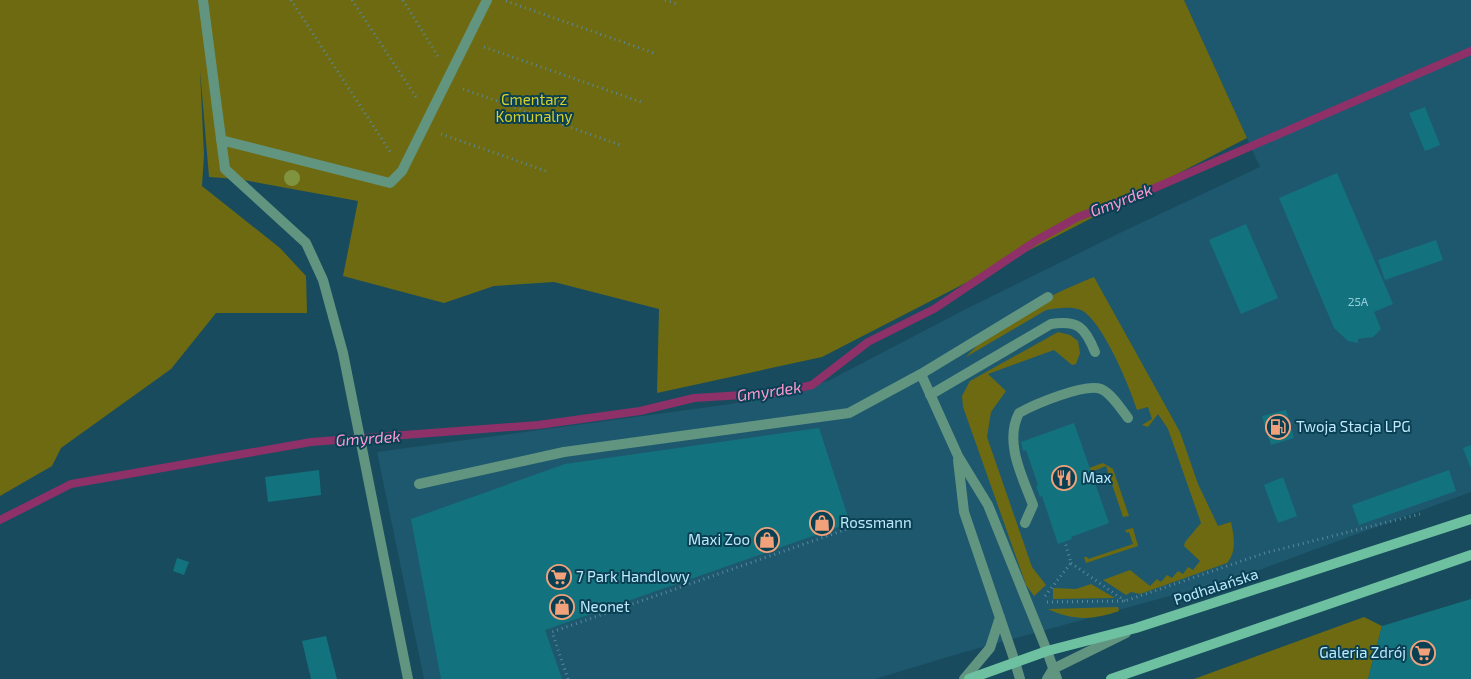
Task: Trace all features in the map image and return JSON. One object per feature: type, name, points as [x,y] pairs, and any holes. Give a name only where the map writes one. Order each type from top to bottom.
[{"type":"street","points":[[203,0],[225,170],[306,243],[325,289],[343,353],[360,432],[408,679]]},
{"type":"street","points":[[221,140],[390,184],[402,170],[487,0]]},
{"type":"street","points":[[419,484],[564,452],[849,413],[921,374],[1048,297]]},
{"type":"street","points":[[930,395],[1051,324],[1066,322],[1078,326],[1087,333],[1095,352]]},
{"type":"street","points":[[921,374],[958,456],[988,505],[1055,674]]},
{"type":"street","points":[[1025,523],[1032,505],[1013,442],[1013,424],[1019,413],[1086,388],[1101,389],[1128,418]]},
{"type":"street","points":[[958,456],[964,512],[1021,679],[1013,679]]},
{"type":"street","name":"Podhalańska","points":[[969,679],[1047,651],[1136,628],[1471,519]]},
{"type":"street","points":[[1111,679],[1122,677],[1471,555]]},
{"type":"street","points":[[964,679],[990,648],[1000,617]]},
{"type":"street","points":[[1048,679],[1136,628]]},
{"type":"path","points":[[291,0],[402,170]]},
{"type":"path","points":[[352,0],[429,117]]},
{"type":"path","points":[[403,0],[448,79],[620,146]]},
{"type":"path","points":[[502,0],[654,53]]},
{"type":"path","points":[[665,0],[677,4]]},
{"type":"path","points":[[467,41],[641,102]]},
{"type":"path","points":[[424,128],[546,170]]},
{"type":"path","points":[[1071,563],[1040,602],[1125,601],[1265,553],[1425,512]]},
{"type":"path","points":[[568,679],[552,632],[853,527]]},
{"type":"path","points":[[1065,542],[1071,563],[1085,575],[1125,601]]},
{"type":"shaded area","points":[[1184,0],[1471,0],[1471,492],[1243,576],[961,653],[875,679],[424,679],[377,452],[731,404],[828,381],[964,310],[1126,230],[1260,167]]},
{"type":"green space","name":"Cmentarz Komunalny","points":[[0,0],[1184,0],[1247,138],[822,357],[657,393],[659,309],[554,282],[494,286],[444,303],[343,276],[358,201],[238,179],[209,177],[200,70],[204,155],[202,186],[280,248],[306,276],[307,313],[216,313],[171,369],[61,448],[52,466],[0,496]]},
{"type":"green space","points":[[1094,277],[1180,432],[1198,484],[1218,526],[1231,522],[1233,533],[1234,544],[1232,554],[1227,563],[1140,594],[1131,592],[1126,595],[1103,580],[1130,570],[1150,586],[1157,579],[1161,582],[1167,575],[1172,578],[1178,571],[1183,574],[1188,567],[1193,570],[1200,561],[1184,546],[1185,542],[1201,523],[1168,429],[1158,414],[1148,427],[1142,425],[1152,419],[1148,407],[1137,410],[1122,371],[1098,327],[1081,310],[1059,308],[1046,310],[966,357],[1009,320],[1042,300]]},
{"type":"green space","points":[[1058,332],[1070,335],[1078,341],[1080,353],[1076,364],[1072,365],[1054,350],[988,374],[1006,391],[991,412],[987,437],[1032,567],[1046,585],[1034,596],[1026,585],[963,407],[962,396],[970,381]]},
{"type":"green space","points":[[1103,463],[1113,469],[1129,516],[1123,517],[1106,466],[1091,472],[1089,468]]},
{"type":"green space","points":[[1133,528],[1138,546],[1086,563],[1084,557],[1088,559],[1133,544],[1129,532],[1127,533],[1125,530]]},
{"type":"green space","points":[[1091,584],[1115,598],[1053,599],[1053,588],[1076,589]]},
{"type":"green space","points":[[1118,607],[1119,611],[1110,614],[1084,618],[1066,616],[1048,609]]},
{"type":"green space","points":[[1364,617],[1382,626],[1368,679],[1194,679]]},
{"type":"building","points":[[1425,107],[1440,145],[1425,151],[1409,113]]},
{"type":"building","points":[[1337,173],[1393,304],[1374,312],[1381,329],[1373,337],[1358,339],[1358,343],[1348,341],[1334,328],[1279,198]]},
{"type":"building","points":[[1246,224],[1278,298],[1241,314],[1209,240]]},
{"type":"building","points":[[1436,240],[1443,260],[1385,280],[1378,260]]},
{"type":"building","name":"Twoja Stacja LPG","points":[[1286,410],[1294,438],[1271,445],[1262,416]]},
{"type":"building","name":"Max","points":[[1074,423],[1109,523],[1071,537],[1072,539],[1058,544],[1042,496],[1040,497],[1036,486],[1038,485],[1026,450],[1023,451],[1021,442]]},
{"type":"building","name":"7 Park Handlowy","points":[[819,428],[850,523],[545,630],[562,679],[441,679],[411,519],[565,464]]},
{"type":"building","points":[[1471,445],[1471,469],[1463,448]]},
{"type":"building","points":[[319,470],[321,495],[268,502],[265,477]]},
{"type":"building","points":[[1449,470],[1456,491],[1359,525],[1352,505]]},
{"type":"building","points":[[1283,477],[1297,516],[1278,523],[1264,485]]},
{"type":"building","points":[[177,558],[189,562],[184,575],[173,571]]},
{"type":"building","name":"Galeria Zdrój","points":[[1471,599],[1471,679],[1368,679],[1382,626]]},
{"type":"building","points":[[326,636],[337,679],[311,679],[302,641]]},
{"type":"waterway","name":"Gmyrdek","points":[[0,520],[71,484],[311,442],[538,425],[640,411],[694,398],[777,393],[812,385],[868,342],[934,309],[1037,240],[1078,217],[1143,193],[1471,51]]},
{"type":"place","name":"Twoja Stacja LPG","points":[[1278,427]]},
{"type":"place","name":"Max","points":[[1064,478]]},
{"type":"place","name":"Rossmann","points":[[822,523]]},
{"type":"place","name":"Maxi Zoo","points":[[767,540]]},
{"type":"place","name":"7 Park Handlowy","points":[[559,577]]},
{"type":"place","name":"Neonet","points":[[562,607]]},
{"type":"place","name":"Galeria Zdrój","points":[[1423,653]]}]
